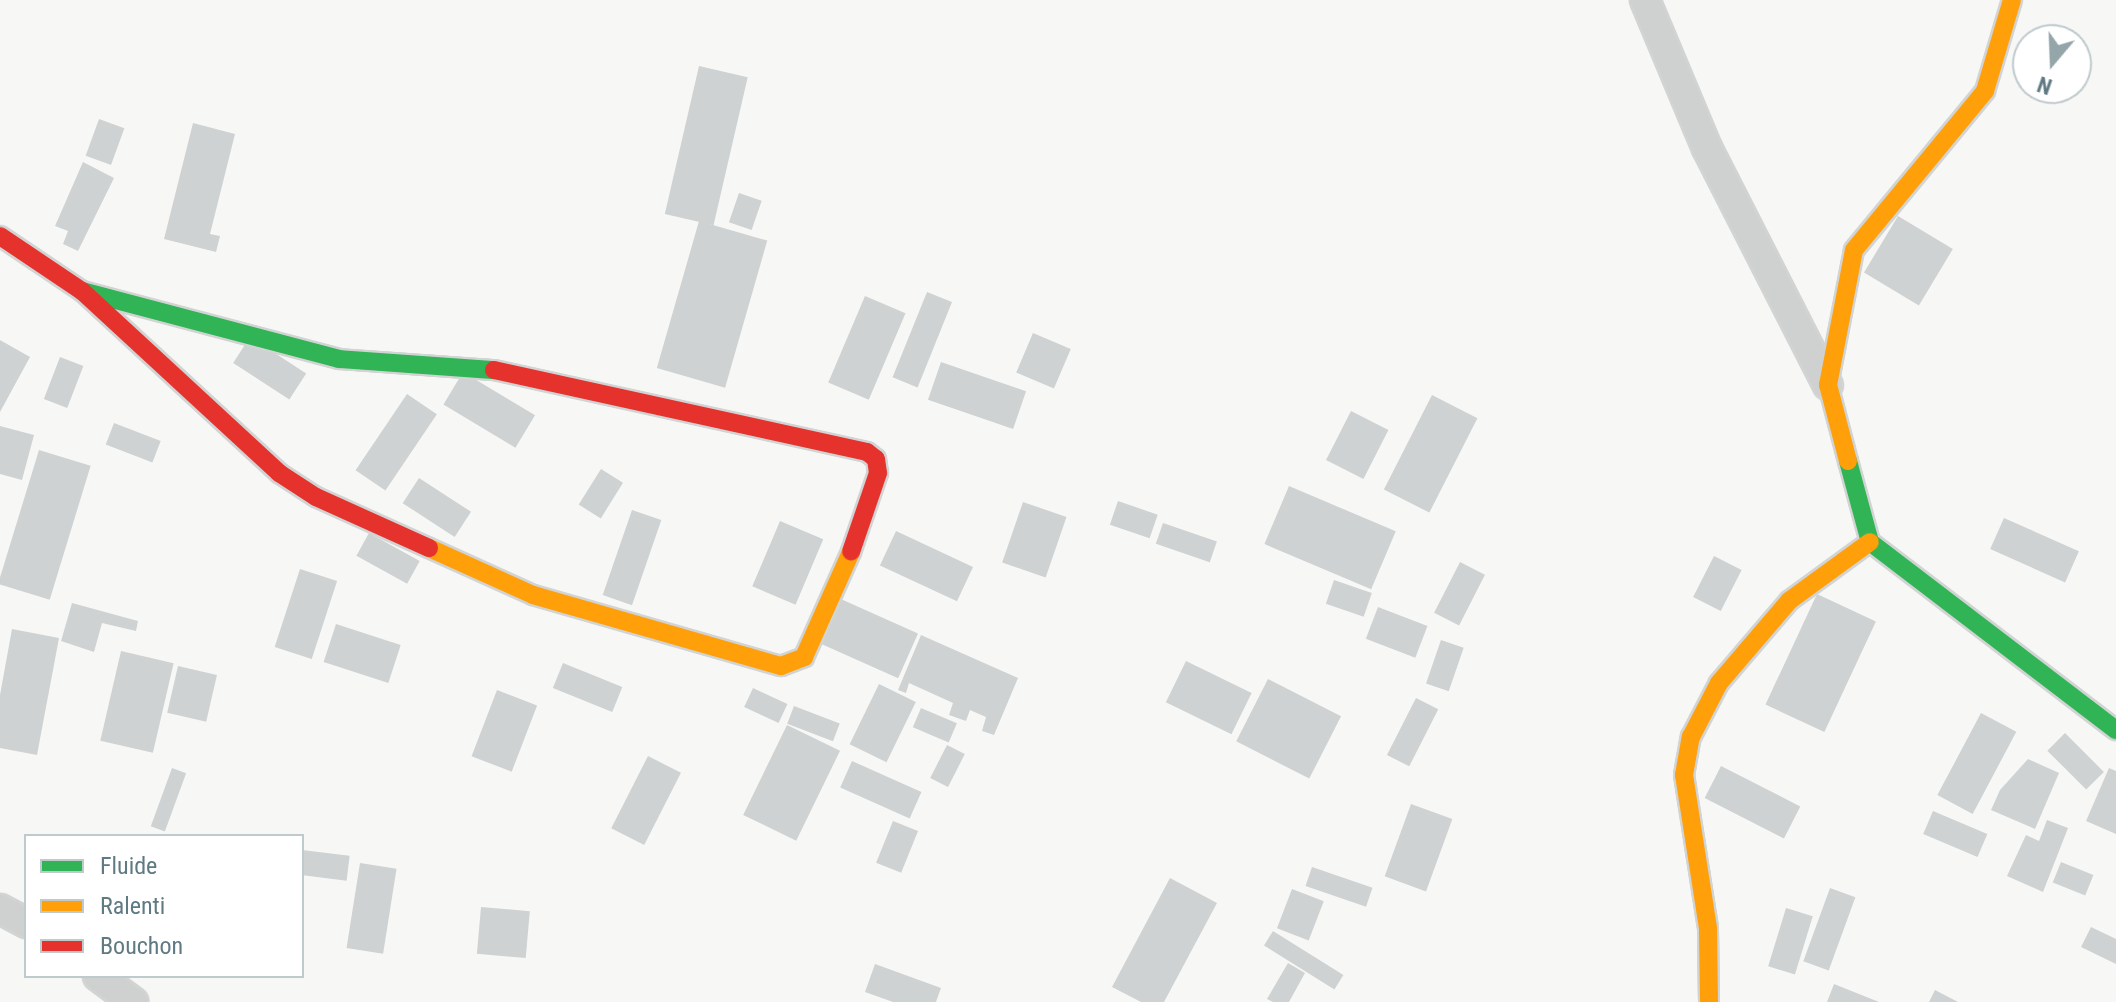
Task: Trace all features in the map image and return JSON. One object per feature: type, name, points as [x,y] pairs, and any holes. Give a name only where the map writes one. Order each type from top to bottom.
[{"type":"street","points":[[1645,0],[1707,148],[1828,385],[1870,542],[2116,730]]},
{"type":"street","points":[[1828,385],[1854,250],[1985,91],[2012,0]]},
{"type":"street","points":[[0,236],[82,291],[279,473],[316,497],[533,595],[781,666],[804,657],[861,530],[878,473],[876,459],[867,452],[496,370],[339,359],[82,291]]},
{"type":"street","points":[[1709,1002],[1708,928],[1684,775],[1691,737],[1719,683],[1789,601],[1870,542]]},
{"type":"street","points":[[0,909],[24,922]]},
{"type":"street","points":[[101,978],[133,1002]]},
{"type":"building","points":[[699,66],[748,77],[714,225],[665,214]]},
{"type":"building","points":[[99,119],[124,128],[111,165],[86,156]]},
{"type":"building","points":[[193,123],[235,134],[210,234],[220,236],[216,252],[164,239]]},
{"type":"building","points":[[83,162],[114,178],[78,251],[63,244],[68,231],[55,226]]},
{"type":"building","points":[[739,193],[762,201],[752,230],[729,222]]},
{"type":"building","points":[[1898,216],[1953,249],[1919,306],[1864,273]]},
{"type":"building","points":[[699,221],[767,241],[725,388],[657,368]]},
{"type":"building","points":[[927,292],[952,302],[918,387],[893,377]]},
{"type":"building","points":[[865,296],[906,313],[869,400],[828,383]]},
{"type":"building","points":[[1033,333],[1071,349],[1054,389],[1016,373]]},
{"type":"building","points":[[250,337],[306,373],[289,399],[233,363]]},
{"type":"building","points":[[0,340],[30,357],[0,412]]},
{"type":"building","points":[[60,357],[83,366],[67,408],[44,399]]},
{"type":"building","points":[[941,362],[1026,391],[1013,429],[928,400]]},
{"type":"building","points":[[463,372],[535,415],[515,448],[443,405]]},
{"type":"building","points":[[407,394],[437,414],[385,490],[356,470]]},
{"type":"building","points":[[1432,395],[1477,418],[1429,513],[1384,489]]},
{"type":"building","points":[[1351,411],[1388,430],[1363,479],[1326,460]]},
{"type":"building","points":[[114,423],[161,441],[152,462],[106,444]]},
{"type":"building","points":[[0,426],[34,435],[22,480],[0,474]]},
{"type":"building","points":[[39,450],[91,466],[50,600],[0,584]]},
{"type":"building","points":[[601,469],[623,483],[601,518],[579,505]]},
{"type":"building","points":[[419,478],[471,512],[455,537],[403,503]]},
{"type":"building","points":[[1289,486],[1396,531],[1371,589],[1264,544]]},
{"type":"building","points":[[1118,501],[1158,515],[1150,538],[1110,525]]},
{"type":"building","points":[[1023,502],[1066,517],[1046,577],[1002,563]]},
{"type":"building","points":[[632,510],[661,520],[632,605],[603,595]]},
{"type":"building","points":[[2004,518],[2079,551],[2065,582],[1990,549]]},
{"type":"building","points":[[780,521],[823,539],[796,605],[752,586]]},
{"type":"building","points":[[1163,523],[1217,542],[1210,562],[1156,544]]},
{"type":"building","points":[[896,531],[973,567],[957,601],[880,565]]},
{"type":"building","points":[[369,533],[420,561],[407,584],[356,556]]},
{"type":"building","points":[[1714,556],[1742,570],[1721,611],[1693,597]]},
{"type":"building","points":[[1460,562],[1485,575],[1459,625],[1434,613]]},
{"type":"building","points":[[300,569],[337,581],[312,659],[275,647]]},
{"type":"building","points":[[1334,580],[1372,593],[1364,617],[1326,604]]},
{"type":"building","points":[[1817,594],[1876,621],[1824,732],[1765,705]]},
{"type":"building","points":[[834,596],[918,633],[898,678],[814,641]]},
{"type":"building","points":[[72,603],[138,621],[136,631],[102,623],[94,652],[61,641]]},
{"type":"building","points":[[1378,607],[1427,626],[1415,658],[1366,639]]},
{"type":"building","points":[[336,624],[401,645],[388,683],[324,662]]},
{"type":"building","points":[[12,629],[59,638],[37,755],[0,748],[0,695]]},
{"type":"building","points":[[921,635],[1018,678],[994,735],[982,731],[986,717],[970,710],[966,721],[949,715],[953,703],[909,683],[906,693],[898,690]]},
{"type":"building","points":[[1441,640],[1464,648],[1449,691],[1426,683]]},
{"type":"building","points":[[121,651],[174,663],[153,753],[100,741]]},
{"type":"building","points":[[1186,661],[1252,693],[1231,734],[1166,702]]},
{"type":"building","points":[[563,663],[622,687],[612,712],[553,688]]},
{"type":"building","points":[[178,666],[217,675],[206,722],[167,713]]},
{"type":"building","points":[[1268,679],[1341,716],[1309,779],[1236,741]]},
{"type":"building","points":[[879,684],[916,702],[886,762],[850,744]]},
{"type":"building","points":[[753,688],[787,704],[779,723],[744,707]]},
{"type":"building","points":[[497,690],[537,705],[512,772],[472,756]]},
{"type":"building","points":[[1416,698],[1438,709],[1409,766],[1387,755]]},
{"type":"building","points":[[794,706],[840,724],[833,741],[787,724]]},
{"type":"building","points":[[921,708],[957,723],[949,743],[913,727]]},
{"type":"building","points":[[1981,713],[2016,732],[1973,814],[1937,795]]},
{"type":"building","points":[[787,725],[840,751],[796,841],[743,815]]},
{"type":"building","points":[[2065,733],[2104,772],[2086,790],[2047,751]]},
{"type":"building","points":[[947,745],[965,754],[948,787],[930,778]]},
{"type":"building","points":[[648,756],[681,773],[644,845],[611,828]]},
{"type":"building","points":[[2028,759],[2059,773],[2035,829],[1991,810],[2000,790]]},
{"type":"building","points":[[852,761],[921,792],[910,818],[840,787]]},
{"type":"building","points":[[1721,766],[1800,806],[1784,838],[1705,798]]},
{"type":"building","points":[[172,768],[186,773],[165,831],[151,826]]},
{"type":"building","points":[[2109,768],[2116,771],[2116,834],[2086,821]]},
{"type":"building","points":[[1411,804],[1452,819],[1426,891],[1385,876]]},
{"type":"building","points":[[1933,811],[1987,834],[1978,857],[1923,834]]},
{"type":"building","points":[[2047,820],[2068,828],[2043,892],[2007,876],[2026,835],[2039,841]]},
{"type":"building","points":[[893,821],[918,831],[901,873],[876,863]]},
{"type":"building","points":[[304,850],[350,856],[347,881],[304,875]]},
{"type":"building","points":[[2061,862],[2093,875],[2085,896],[2053,882]]},
{"type":"building","points":[[360,863],[397,869],[383,954],[347,948]]},
{"type":"building","points":[[1312,867],[1373,888],[1366,907],[1305,886]]},
{"type":"building","points":[[1170,878],[1217,903],[1164,1002],[1141,1002],[1112,987]]},
{"type":"building","points":[[1830,888],[1855,897],[1829,971],[1803,961]]},
{"type":"building","points":[[1292,889],[1324,901],[1309,940],[1277,928]]},
{"type":"building","points":[[481,907],[530,911],[526,958],[477,954]]},
{"type":"building","points":[[1786,908],[1813,916],[1795,975],[1768,966]]},
{"type":"building","points":[[2091,927],[2116,939],[2116,964],[2081,947]]},
{"type":"building","points":[[1273,931],[1343,975],[1334,989],[1264,945]]},
{"type":"building","points":[[1288,963],[1305,973],[1289,1002],[1273,1002],[1267,999]]},
{"type":"building","points":[[875,964],[941,988],[936,1002],[893,1002],[865,992]]},
{"type":"building","points":[[1834,984],[1879,1002],[1827,1002]]},
{"type":"building","points":[[1935,990],[1958,1002],[1929,1002]]},
{"type":"traffic: fast","points":[[82,291],[339,359],[494,370]]},
{"type":"traffic: fast","points":[[1848,461],[1870,542],[2116,730]]},
{"type":"traffic: slow","points":[[1848,461],[1828,385],[1854,250],[1985,91],[2012,0]]},
{"type":"traffic: slow","points":[[1709,1002],[1708,928],[1684,775],[1691,737],[1719,683],[1789,601],[1870,542]]},
{"type":"traffic: slow","points":[[429,548],[533,595],[781,666],[804,657],[851,552]]},
{"type":"traffic: jam","points":[[0,236],[82,291],[279,473],[316,497],[429,548]]},
{"type":"traffic: jam","points":[[494,370],[867,452],[876,459],[878,473],[851,552]]}]
